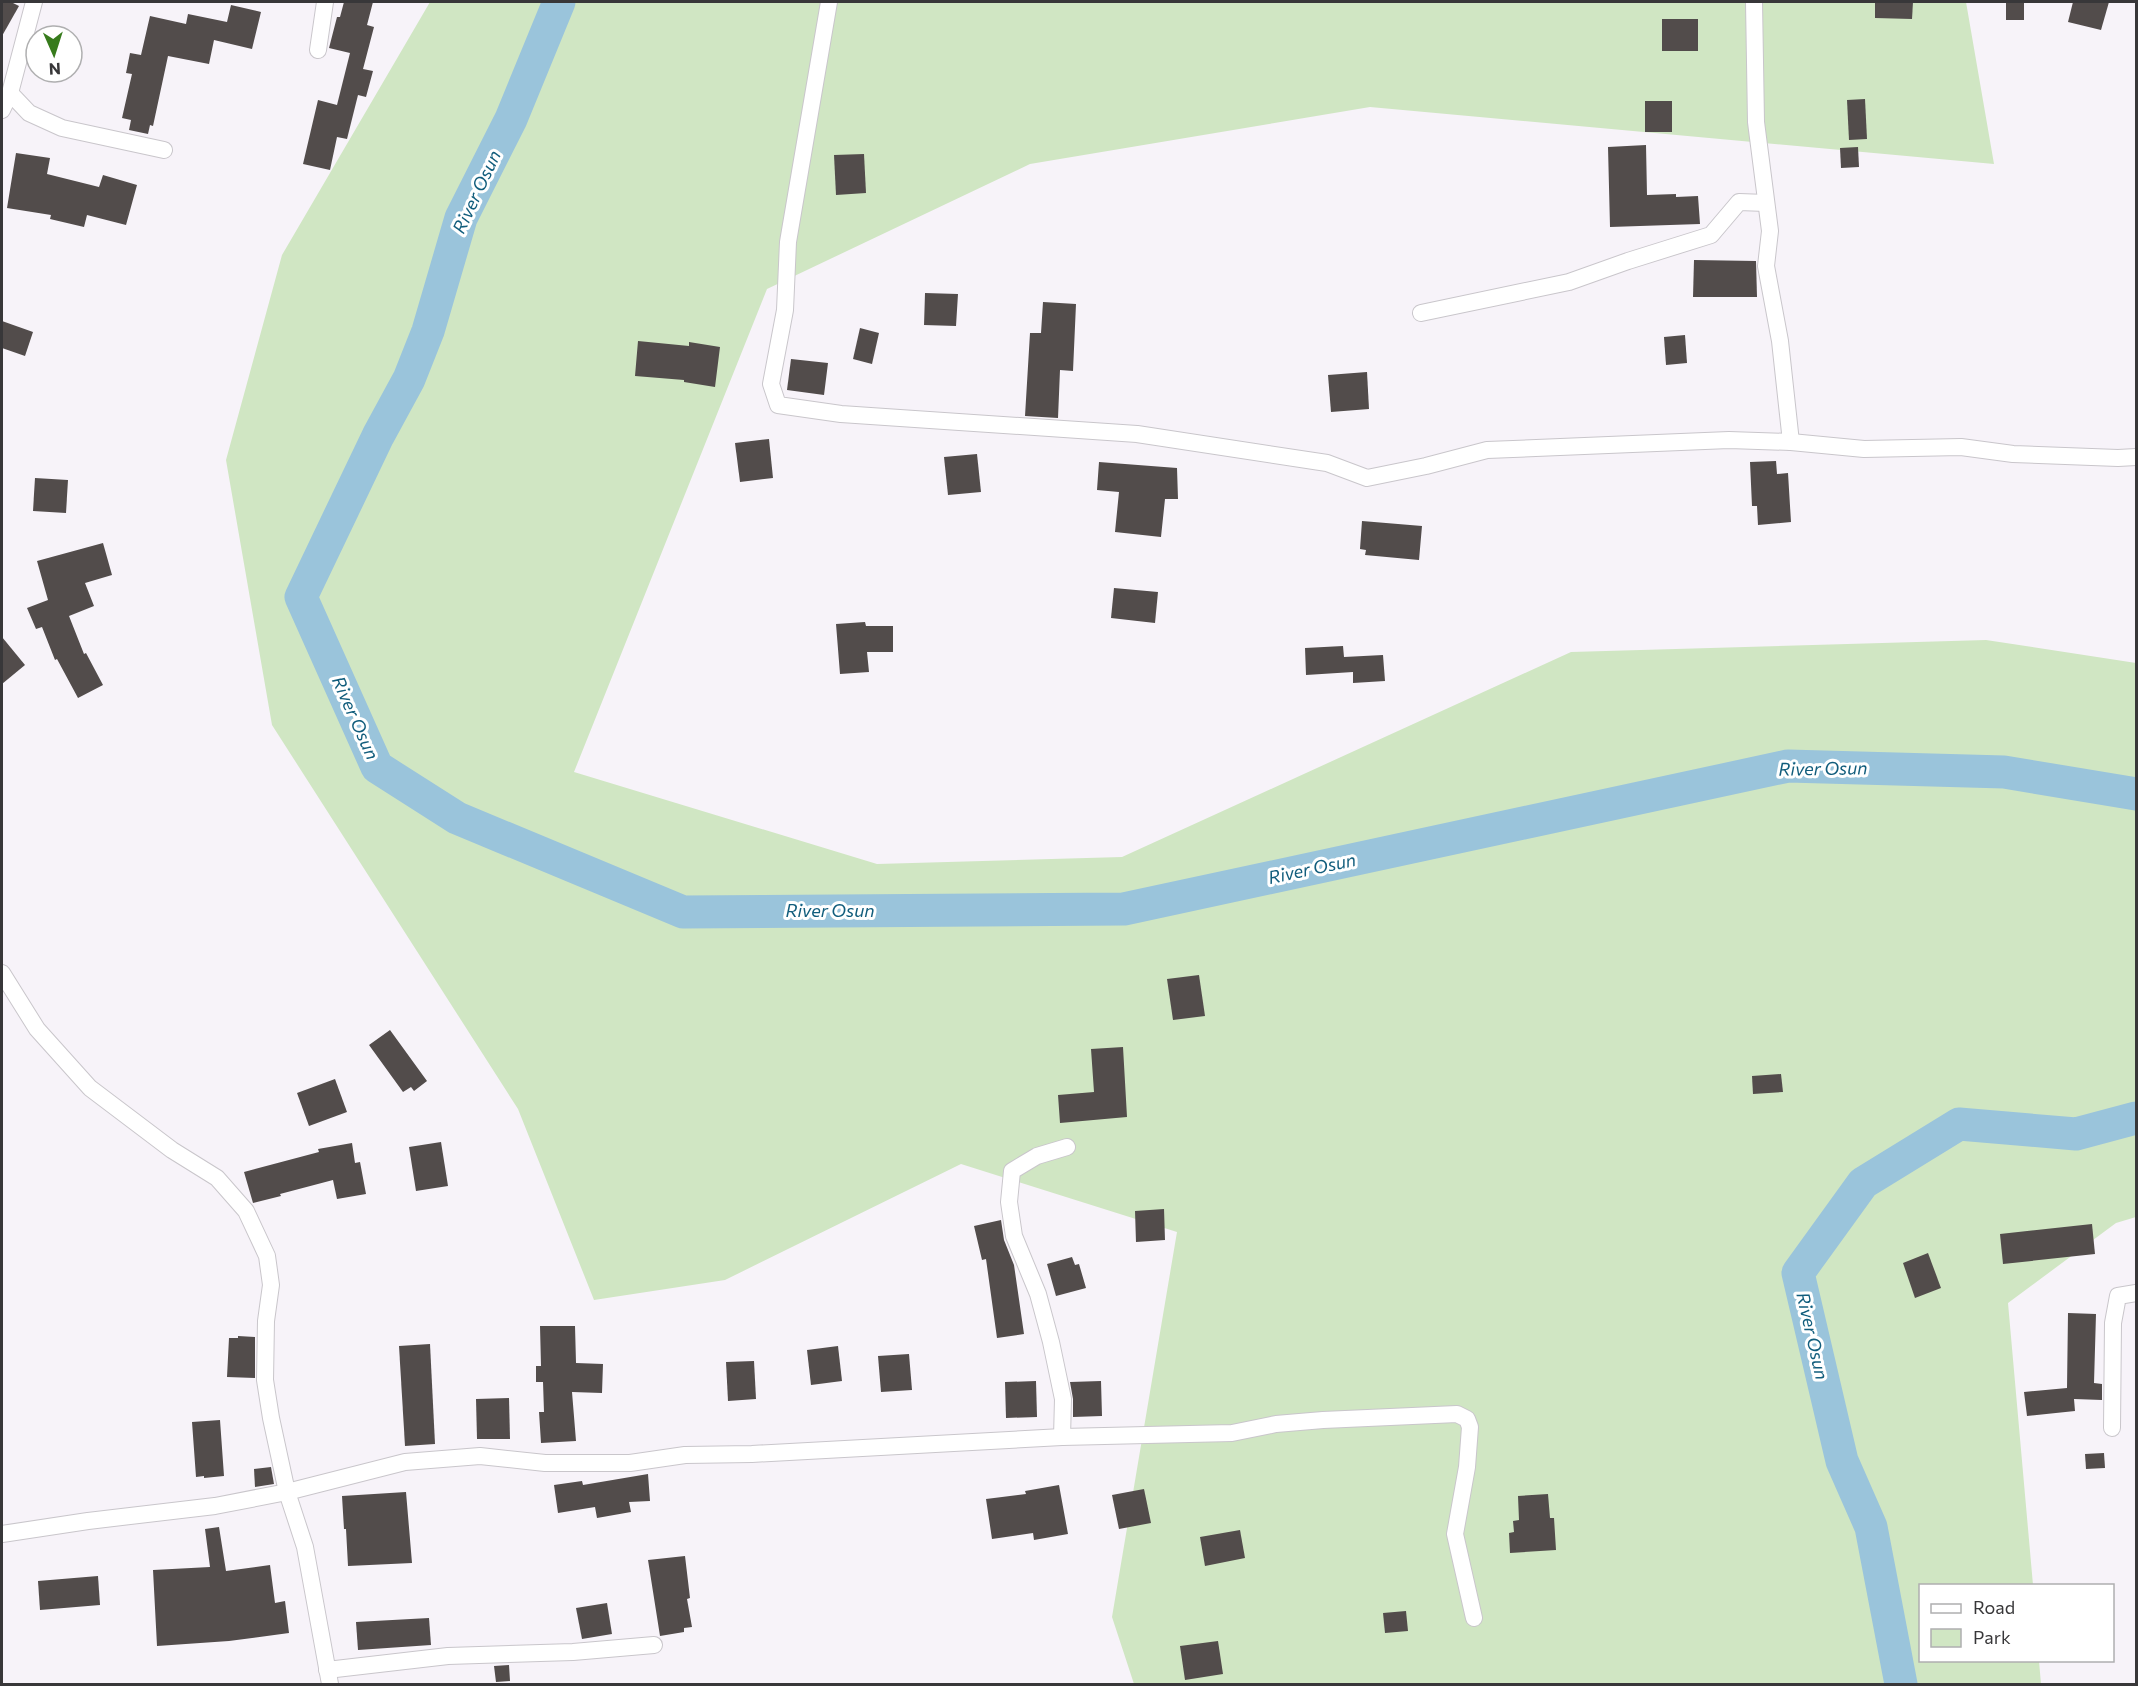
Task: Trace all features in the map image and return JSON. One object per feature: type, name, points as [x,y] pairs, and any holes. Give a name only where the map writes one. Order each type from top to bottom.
[{"type":"street","points":[[2,110],[10,93],[34,2]]},
{"type":"street","points":[[318,50],[325,2]]},
{"type":"street","points":[[829,2],[788,242],[786,310],[771,384],[778,405],[841,414],[1137,434],[1327,463],[1367,478],[1487,450],[1729,441],[1791,442],[1864,448],[1960,447],[2013,454],[2136,457]]},
{"type":"street","points":[[1754,2],[1756,122],[1770,231],[1766,266],[1780,341],[1791,442]]},
{"type":"street","points":[[10,93],[29,113],[62,128],[164,150]]},
{"type":"street","points":[[1421,313],[1569,282],[1711,235],[1739,202],[1766,203]]},
{"type":"street","points":[[2,973],[37,1029],[90,1088],[172,1150],[218,1178],[246,1211],[267,1256],[271,1285],[266,1322],[265,1380],[277,1454],[305,1547],[329,1677],[448,1656],[573,1652],[654,1645]]},
{"type":"street","points":[[1062,1437],[1063,1399],[1051,1342],[1038,1294],[1014,1236],[1009,1202],[1012,1171],[1037,1156],[1067,1147]]},
{"type":"street","points":[[2112,1428],[2113,1323],[2116,1305],[2118,1296],[2136,1293]]},
{"type":"street","points":[[2,1534],[215,1506],[287,1492],[405,1462],[480,1456],[545,1463],[630,1463],[685,1455],[752,1454],[1062,1437],[1232,1433],[1276,1424],[1457,1414],[1467,1419],[1470,1427],[1467,1467],[1455,1534],[1474,1618]]},
{"type":"green space","points":[[430,2],[1966,2],[1994,164],[1370,107],[1030,164],[767,289],[574,772],[877,864],[1122,857],[1571,652],[1986,640],[2136,663],[2136,1217],[2116,1223],[2008,1303],[2033,1584],[1919,1584],[1919,1662],[2039,1662],[2041,1684],[1134,1684],[1112,1617],[1177,1232],[961,1164],[725,1280],[594,1300],[518,1109],[272,725],[226,460],[282,255]]},
{"type":"building","points":[[2,2],[11,2],[19,6],[2,36]]},
{"type":"building","points":[[344,2],[373,2],[367,25],[374,27],[363,69],[373,71],[366,97],[358,95],[347,139],[337,137],[330,170],[303,164],[318,100],[337,105],[350,53],[329,48],[337,17],[340,17]]},
{"type":"building","points":[[1875,2],[1913,2],[1912,19],[1875,18]]},
{"type":"building","points":[[2006,2],[2024,2],[2024,20],[2006,20]]},
{"type":"building","points":[[2073,2],[2109,2],[2101,30],[2068,22]]},
{"type":"building","points":[[231,5],[261,12],[252,49],[214,40],[209,64],[168,56],[153,126],[150,125],[148,134],[129,130],[131,120],[122,118],[132,74],[126,73],[130,53],[141,55],[150,16],[186,24],[188,14],[227,22]]},
{"type":"building","points":[[1662,19],[1698,19],[1698,51],[1662,51]]},
{"type":"building","points":[[1865,99],[1867,139],[1849,140],[1847,100]]},
{"type":"building","points":[[1645,101],[1672,101],[1672,132],[1645,132]]},
{"type":"building","points":[[1646,145],[1647,195],[1698,196],[1700,224],[1610,227],[1608,147]]},
{"type":"building","points":[[1858,147],[1859,167],[1841,168],[1840,148]]},
{"type":"building","points":[[16,153],[50,158],[47,174],[99,187],[103,175],[137,185],[126,225],[87,215],[84,227],[50,219],[51,215],[7,208]]},
{"type":"building","points":[[864,154],[866,193],[836,195],[834,155]]},
{"type":"building","points":[[1694,260],[1756,261],[1757,297],[1693,297]]},
{"type":"building","points":[[925,293],[958,294],[956,326],[924,325]]},
{"type":"building","points":[[1043,302],[1076,304],[1073,371],[1060,370],[1058,418],[1025,416],[1030,333],[1041,333]]},
{"type":"building","points":[[2,321],[33,332],[25,356],[2,348]]},
{"type":"building","points":[[860,328],[879,333],[872,364],[853,359]]},
{"type":"building","points":[[1685,335],[1687,363],[1666,365],[1664,337]]},
{"type":"building","points":[[638,341],[689,346],[689,342],[720,347],[715,387],[684,382],[684,380],[635,376]]},
{"type":"building","points":[[791,359],[828,363],[824,395],[787,390]]},
{"type":"building","points":[[1367,372],[1369,409],[1331,412],[1328,375]]},
{"type":"building","points":[[769,439],[773,478],[740,482],[735,443]]},
{"type":"building","points":[[977,454],[981,492],[948,495],[944,457]]},
{"type":"building","points":[[1776,461],[1777,474],[1788,473],[1791,522],[1758,525],[1757,506],[1752,506],[1750,462]]},
{"type":"building","points":[[1099,462],[1177,468],[1178,499],[1165,499],[1161,537],[1115,532],[1119,492],[1097,490]]},
{"type":"building","points":[[35,478],[68,480],[66,513],[33,511]]},
{"type":"building","points":[[1362,521],[1422,526],[1419,560],[1365,555],[1366,550],[1360,549]]},
{"type":"building","points":[[103,543],[112,575],[85,583],[94,606],[69,616],[84,654],[86,653],[103,685],[78,698],[57,659],[55,660],[42,627],[36,629],[27,608],[48,600],[37,561]]},
{"type":"building","points":[[1114,588],[1158,592],[1155,623],[1111,618]]},
{"type":"building","points":[[865,622],[866,626],[893,626],[893,652],[867,652],[869,672],[840,674],[836,624]]},
{"type":"building","points":[[2,637],[25,665],[2,684]]},
{"type":"building","points":[[1343,646],[1344,657],[1383,655],[1385,681],[1353,683],[1353,672],[1306,675],[1305,648]]},
{"type":"building","points":[[1199,975],[1205,1016],[1173,1020],[1167,979]]},
{"type":"building","points":[[390,1030],[427,1081],[414,1091],[411,1087],[403,1092],[369,1045]]},
{"type":"building","points":[[1123,1047],[1127,1117],[1060,1123],[1058,1095],[1094,1092],[1091,1049]]},
{"type":"building","points":[[1781,1074],[1783,1092],[1753,1094],[1752,1076]]},
{"type":"building","points":[[335,1079],[347,1112],[309,1126],[297,1093]]},
{"type":"building","points":[[441,1142],[448,1186],[416,1191],[409,1147]]},
{"type":"building","points":[[352,1143],[355,1163],[360,1162],[366,1194],[337,1199],[333,1180],[253,1203],[244,1172],[319,1152],[318,1149]]},
{"type":"building","points":[[1164,1209],[1165,1240],[1136,1242],[1135,1211]]},
{"type":"building","points":[[1001,1220],[1004,1240],[1014,1265],[1024,1334],[997,1338],[986,1259],[982,1260],[974,1226]]},
{"type":"building","points":[[2092,1224],[2095,1254],[2003,1264],[2000,1234]]},
{"type":"building","points":[[1928,1253],[1941,1288],[1915,1298],[1903,1263]]},
{"type":"building","points":[[1072,1257],[1075,1265],[1079,1264],[1086,1288],[1056,1296],[1047,1264]]},
{"type":"building","points":[[2068,1313],[2096,1314],[2094,1383],[2102,1384],[2102,1400],[2074,1399],[2075,1411],[2027,1416],[2024,1392],[2067,1388]]},
{"type":"building","points":[[540,1326],[575,1326],[576,1363],[603,1364],[602,1393],[572,1392],[576,1441],[541,1443],[539,1412],[544,1412],[543,1382],[536,1382],[536,1366],[541,1366]]},
{"type":"building","points":[[238,1336],[255,1337],[255,1378],[227,1377],[229,1338],[238,1338]]},
{"type":"building","points":[[430,1344],[435,1444],[405,1446],[399,1346]]},
{"type":"building","points":[[838,1346],[842,1381],[811,1385],[807,1350]]},
{"type":"building","points":[[909,1354],[912,1390],[881,1392],[878,1356]]},
{"type":"building","points":[[754,1361],[756,1399],[728,1401],[726,1362]]},
{"type":"building","points":[[1036,1381],[1037,1417],[1006,1418],[1005,1382]]},
{"type":"building","points":[[1101,1381],[1102,1416],[1073,1417],[1070,1382]]},
{"type":"building","points":[[509,1398],[510,1439],[477,1439],[476,1399]]},
{"type":"building","points":[[220,1420],[224,1476],[196,1477],[192,1422]]},
{"type":"building","points":[[2104,1453],[2105,1468],[2086,1469],[2085,1454]]},
{"type":"building","points":[[271,1467],[274,1484],[255,1487],[254,1469]]},
{"type":"building","points":[[648,1474],[650,1501],[629,1502],[631,1512],[597,1518],[595,1507],[558,1513],[554,1485],[582,1481],[583,1485]]},
{"type":"building","points":[[1059,1485],[1068,1534],[1034,1540],[1033,1533],[992,1539],[986,1499],[1026,1494],[1025,1491]]},
{"type":"building","points":[[1144,1489],[1151,1523],[1119,1529],[1112,1495]]},
{"type":"building","points":[[406,1492],[412,1563],[348,1566],[342,1496]]},
{"type":"building","points":[[1548,1494],[1550,1518],[1554,1518],[1556,1550],[1510,1553],[1509,1533],[1514,1532],[1513,1521],[1519,1520],[1518,1496]]},
{"type":"building","points":[[219,1527],[226,1571],[270,1565],[275,1603],[285,1601],[289,1633],[229,1641],[157,1646],[153,1570],[210,1567],[205,1529]]},
{"type":"building","points":[[1240,1530],[1245,1558],[1205,1566],[1200,1537]]},
{"type":"building","points":[[685,1556],[690,1598],[687,1599],[692,1627],[684,1628],[684,1632],[660,1636],[648,1560]]},
{"type":"building","points":[[98,1576],[100,1605],[40,1610],[38,1581]]},
{"type":"building","points":[[607,1603],[612,1634],[582,1639],[576,1608]]},
{"type":"building","points":[[1406,1611],[1408,1631],[1385,1633],[1383,1613]]},
{"type":"building","points":[[429,1618],[431,1645],[358,1650],[356,1622]]},
{"type":"building","points":[[1218,1641],[1223,1674],[1185,1680],[1180,1646]]},
{"type":"building","points":[[509,1665],[510,1681],[496,1682],[494,1666]]},
{"type":"waterway","name":"River Osun","points":[[559,2],[511,119],[461,218],[428,331],[409,379],[378,436],[301,597],[377,767],[457,818],[683,912],[1124,909],[1788,766],[2004,772],[2136,794]]},
{"type":"waterway","name":"River Osun","points":[[1901,1684],[1871,1527],[1842,1461],[1798,1273],[1863,1183],[1959,1124],[2076,1134],[2136,1118]]}]
